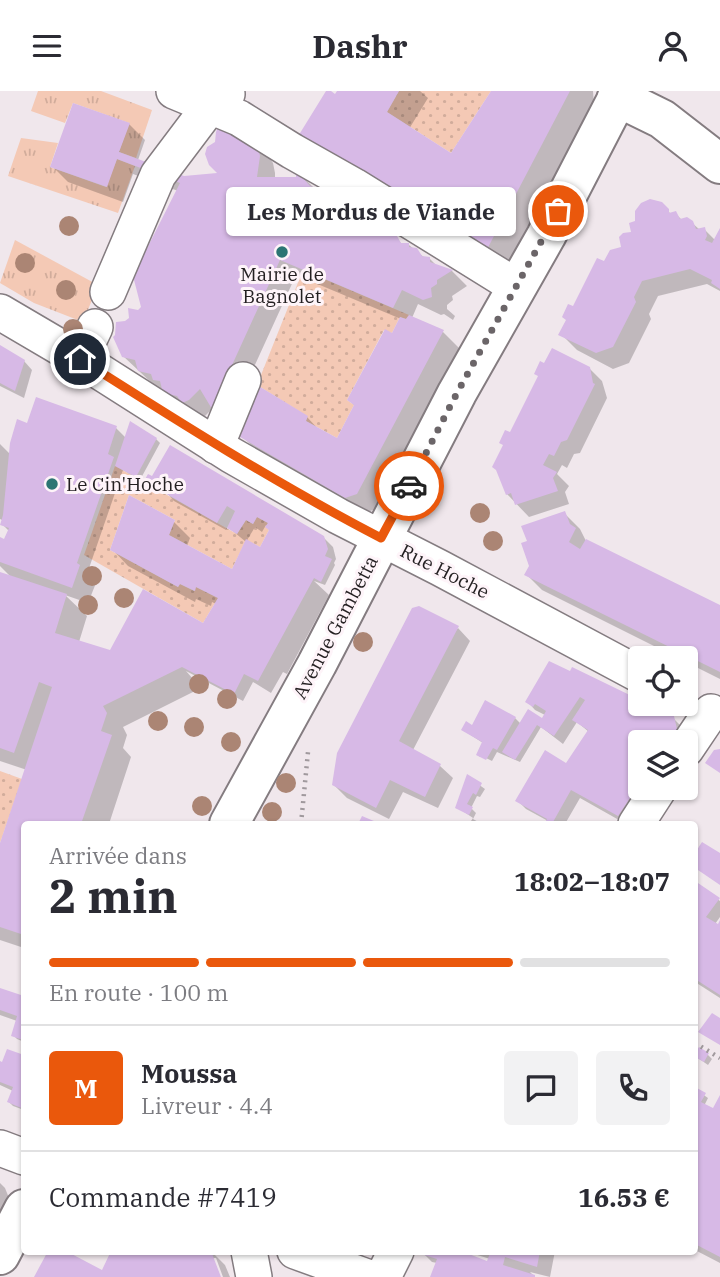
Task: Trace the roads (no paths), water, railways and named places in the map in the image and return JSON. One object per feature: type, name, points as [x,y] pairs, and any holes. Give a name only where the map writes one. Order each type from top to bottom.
[{"type":"main road","points":[[618,92],[662,119],[720,164]]},
{"type":"main road","name":"Avenue Gambetta","points":[[231,821],[317,664],[457,393],[546,236],[618,92]]},
{"type":"main road","points":[[0,1255],[21,1215]]},
{"type":"street","points":[[174,91],[220,98],[239,118],[517,287]]},
{"type":"street","points":[[108,292],[158,175],[220,98]]},
{"type":"street","name":"Rue Hoche","points":[[0,312],[80,359],[216,446],[338,516],[628,669]]},
{"type":"street","points":[[80,359],[95,327]]},
{"type":"street","points":[[216,446],[243,380]]},
{"type":"street","points":[[696,730],[706,710]]},
{"type":"street","points":[[638,821],[652,800]]},
{"type":"street","points":[[0,1148],[21,1156]]},
{"type":"street","points":[[250,1255],[254,1277]]},
{"type":"street","points":[[306,1255],[367,1277]]},
{"type":"street","points":[[383,1277],[394,1255]]},
{"type":"place","name":"Les Mordus de Viande","points":[[558,211]]},
{"type":"place","name":"Mairie de Bagnolet","points":[[282,252]]},
{"type":"place","name":"Le Cin'Hoche","points":[[52,484]]}]
